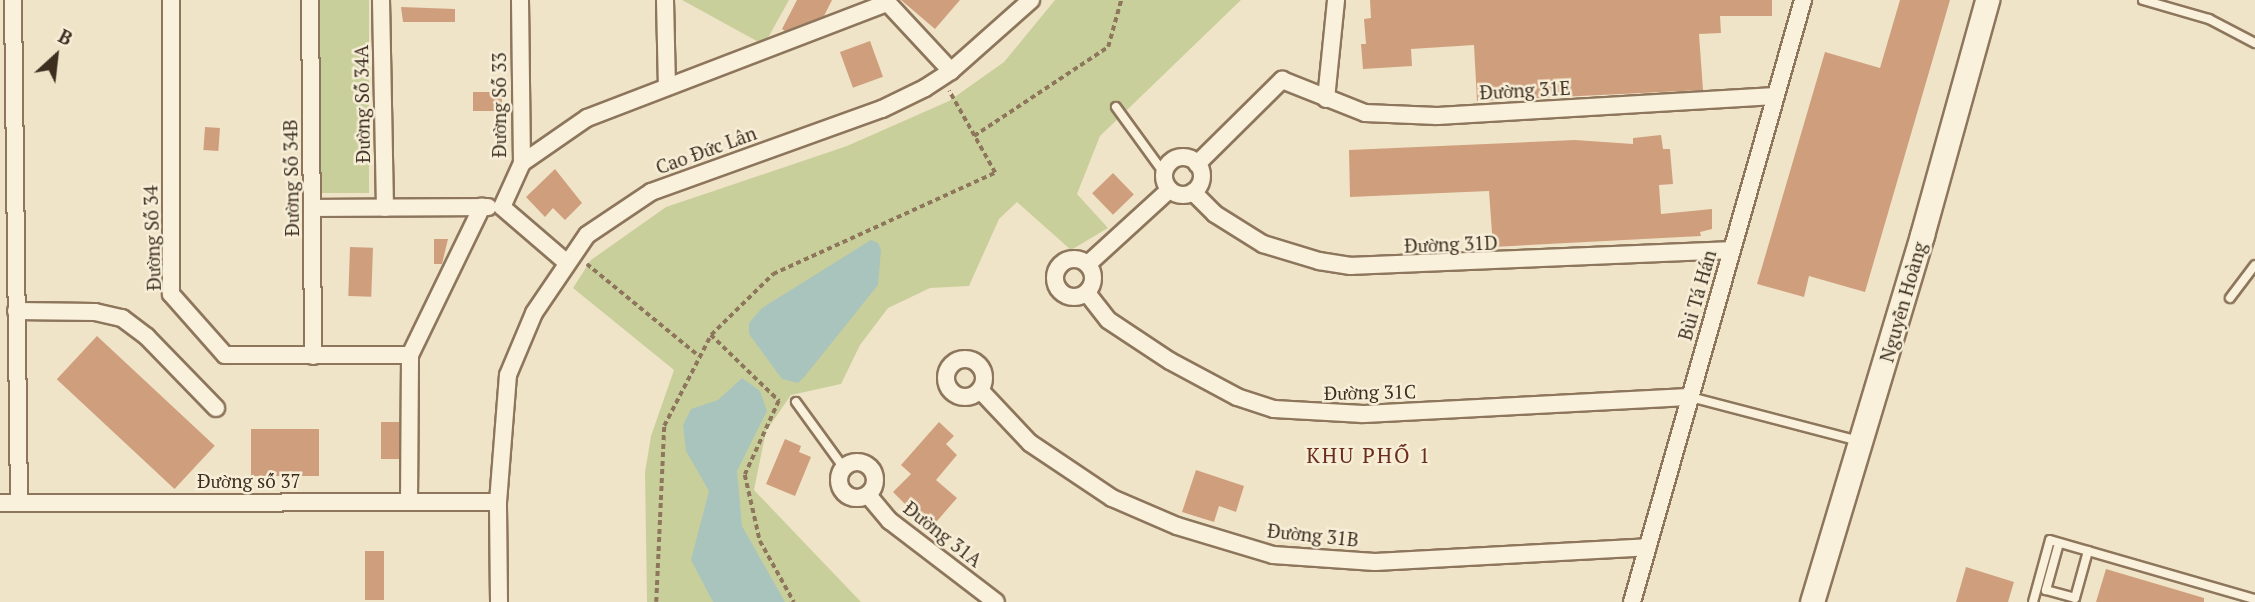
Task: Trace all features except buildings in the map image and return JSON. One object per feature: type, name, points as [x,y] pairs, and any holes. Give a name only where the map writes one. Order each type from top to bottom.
[{"type":"street","points":[[13,0],[19,503]]},
{"type":"street","name":"Đường Số 34","points":[[171,0],[171,294],[225,355],[410,355]]},
{"type":"street","name":"Đường Số 34B","points":[[310,0],[313,356]]},
{"type":"street","name":"Đường Số 34A","points":[[381,0],[386,208]]},
{"type":"street","name":"Đường Số 33","points":[[502,207],[522,163],[520,0]]},
{"type":"street","points":[[665,0],[667,85]]},
{"type":"street","name":"Cao Đức Lân","points":[[499,602],[498,502],[508,375],[534,313],[569,257],[596,228],[651,192],[882,109],[946,74],[1031,0]]},
{"type":"street","points":[[1326,99],[1336,0]]},
{"type":"street","name":"Bùi Tá Hán","points":[[1632,602],[1803,0]]},
{"type":"street","name":"Nguyễn Hoàng","points":[[1812,602],[1861,442],[1987,0]]},
{"type":"street","points":[[522,163],[587,118],[886,1],[946,74]]},
{"type":"street","name":"Đường 31E","points":[[1197,164],[1282,80],[1365,113],[1437,116],[1776,96]]},
{"type":"street","points":[[1186,158],[1197,164],[1202,175],[1193,192],[1181,195],[1170,190],[1164,173],[1175,159],[1186,158]]},
{"type":"street","points":[[1088,264],[1170,190]]},
{"type":"street","name":"Đường 31D","points":[[1193,192],[1215,214],[1263,244],[1319,261],[1351,266],[1732,250]]},
{"type":"street","points":[[409,502],[410,355],[482,207]]},
{"type":"street","points":[[312,208],[502,207],[569,257]]},
{"type":"street","points":[[1076,259],[1088,264],[1094,282],[1087,293],[1069,297],[1059,290],[1055,278],[1064,261],[1076,259]]},
{"type":"street","name":"Đường 31C","points":[[1087,293],[1108,320],[1170,361],[1237,397],[1274,409],[1363,414],[1690,397]]},
{"type":"street","points":[[16,311],[95,312],[122,318],[216,408]]},
{"type":"street","name":"Đường 31B","points":[[979,390],[1030,443],[1112,498],[1177,526],[1273,555],[1375,562],[1648,547]]},
{"type":"street","points":[[855,462],[872,469],[876,480],[868,495],[851,498],[842,491],[839,479],[844,468],[855,462]]},
{"type":"street","name":"Đường 31A","points":[[868,495],[890,521],[996,602]]},
{"type":"street","name":"Đường số 37","points":[[0,503],[498,502]]},
{"type":"lane","points":[[2143,0],[2209,19],[2255,43]]},
{"type":"lane","points":[[1116,107],[1164,173]]},
{"type":"lane","points":[[2230,298],[2255,265]]},
{"type":"lane","points":[[1690,397],[1861,442]]},
{"type":"lane","points":[[796,402],[844,468]]},
{"type":"lane","points":[[2055,541],[2255,599]]},
{"type":"lane","points":[[2055,541],[2046,590],[2075,598],[2088,551]]},
{"type":"lane","points":[[2033,602],[2055,541]]},
{"type":"path","points":[[974,136],[1108,47],[1121,0]]},
{"type":"path","points":[[656,602],[664,426],[711,335],[772,274],[995,173],[974,136],[946,74]]},
{"type":"path","points":[[569,257],[699,356]]},
{"type":"path","points":[[711,335],[779,401],[745,475],[760,541],[794,602]]},
{"type":"green space","points":[[320,0],[369,0],[369,193],[320,193]]},
{"type":"green space","points":[[682,0],[789,0],[764,45]]},
{"type":"green space","points":[[1055,0],[1241,0],[1100,136],[1077,194],[1108,228],[1071,250],[1017,202],[999,219],[969,286],[930,288],[888,308],[860,345],[841,384],[791,395],[766,431],[754,490],[861,602],[647,602],[645,472],[651,436],[674,370],[573,288],[591,260],[666,207],[847,146],[949,101],[1004,62]]},
{"type":"water","points":[[871,240],[878,243],[881,250],[878,285],[798,383],[782,379],[749,334],[749,323],[762,308]]},
{"type":"water","points":[[742,378],[760,391],[767,411],[737,471],[742,526],[785,602],[713,602],[691,560],[709,491],[686,451],[683,425],[691,409],[718,400]]},
{"type":"district","name":"KHU PHỐ 1","points":[[1369,455]]}]
